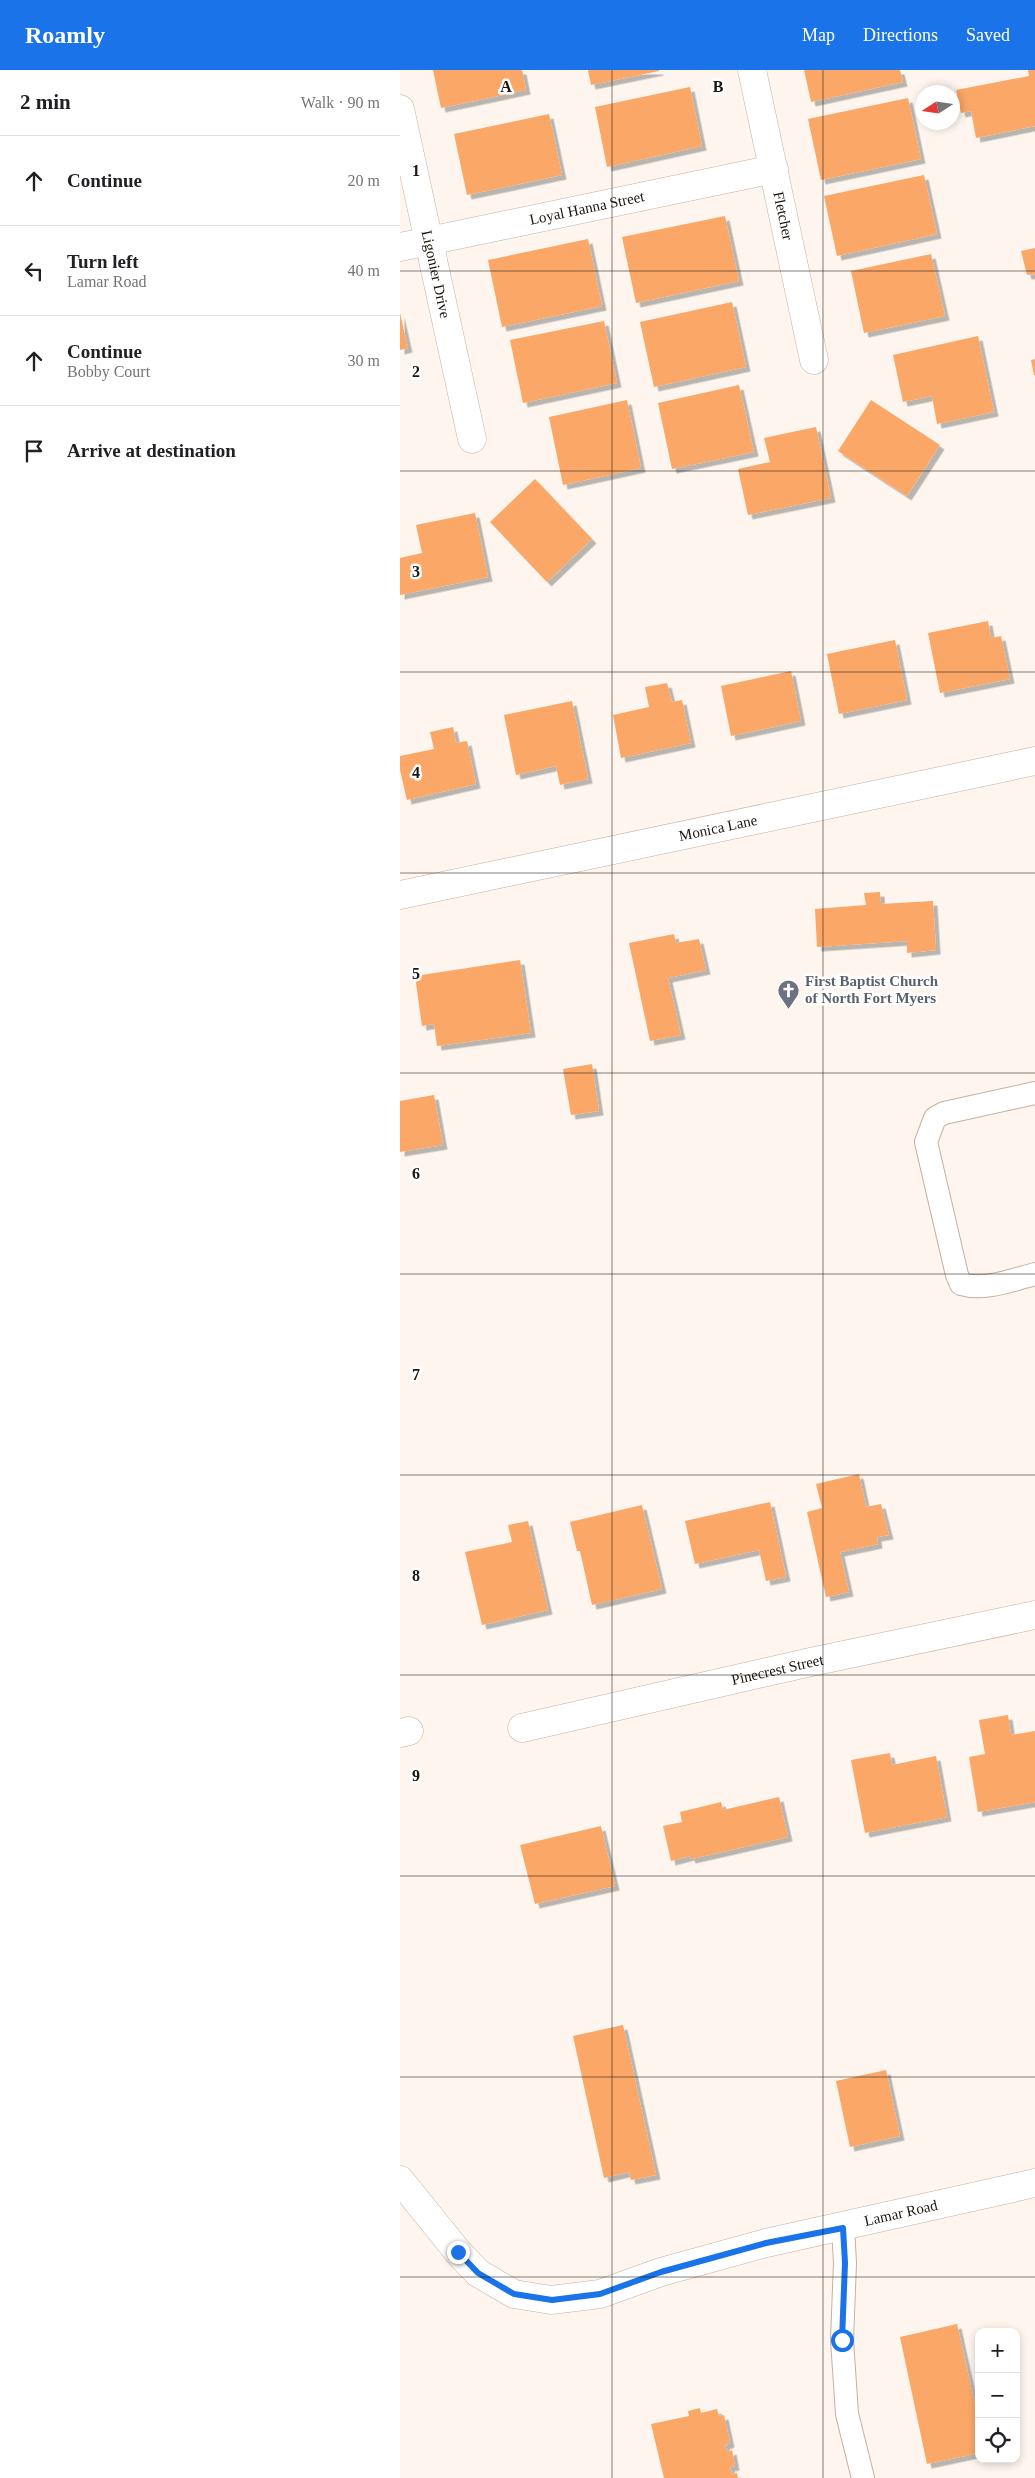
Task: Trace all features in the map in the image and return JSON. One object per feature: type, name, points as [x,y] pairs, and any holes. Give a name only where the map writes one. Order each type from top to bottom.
[{"type":"street","name":"Fletcher","points":[[752,70],[814,360]]},
{"type":"street","name":"Ligonier Drive","points":[[400,109],[472,439]]},
{"type":"street","name":"Loyal Hanna Street","points":[[400,247],[774,169]]},
{"type":"street","name":"Monica Lane","points":[[400,895],[1035,761]]},
{"type":"street","name":"Pinecrest Street","points":[[522,1728],[811,1662],[1035,1615]]},
{"type":"street","name":"Lamar Road","points":[[400,2180],[458,2252],[478,2273],[514,2294],[552,2300],[600,2294],[623,2284],[766,2243],[843,2228],[1035,2184]]},
{"type":"lane","points":[[1035,1093],[944,1113],[935,1118],[926,1142],[957,1275],[961,1284],[969,1286],[989,1285],[1035,1274]]},
{"type":"lane","points":[[843,2228],[845,2263],[842,2340],[847,2414],[863,2478]]},
{"type":"building","points":[[433,70],[522,70],[526,90],[441,108]]},
{"type":"building","points":[[588,70],[659,70],[659,71],[591,85]]},
{"type":"building","points":[[804,70],[900,70],[903,82],[811,102]]},
{"type":"building","points":[[1028,70],[1035,70],[1035,126],[976,138],[971,111],[961,113],[960,89],[1029,76]]},
{"type":"building","points":[[690,87],[702,146],[607,167],[595,107]]},
{"type":"building","points":[[908,98],[921,159],[821,180],[808,119]]},
{"type":"building","points":[[549,114],[562,175],[467,195],[454,134]]},
{"type":"building","points":[[924,175],[937,234],[837,256],[824,196]]},
{"type":"building","points":[[725,216],[739,281],[636,303],[622,237]]},
{"type":"building","points":[[588,239],[602,306],[502,327],[488,260]]},
{"type":"building","points":[[1035,248],[1035,274],[1027,275],[1021,251]]},
{"type":"building","points":[[931,254],[945,316],[864,333],[851,271]]},
{"type":"building","points":[[732,302],[746,367],[654,387],[640,322]]},
{"type":"building","points":[[400,313],[408,348],[400,350]]},
{"type":"building","points":[[604,321],[617,383],[523,403],[510,340]]},
{"type":"building","points":[[978,336],[994,412],[937,424],[932,396],[903,402],[893,355]]},
{"type":"building","points":[[1035,359],[1035,375],[1034,375],[1031,360]]},
{"type":"building","points":[[739,385],[754,452],[672,469],[658,403]]},
{"type":"building","points":[[627,400],[641,468],[563,485],[549,417]]},
{"type":"building","points":[[871,400],[940,445],[907,496],[838,451]]},
{"type":"building","points":[[816,427],[831,498],[748,515],[738,469],[770,462],[764,438]]},
{"type":"building","points":[[535,479],[592,539],[547,582],[490,522]]},
{"type":"building","points":[[475,513],[488,577],[400,595],[400,558],[422,553],[416,525]]},
{"type":"building","points":[[988,621],[991,638],[1001,636],[1010,679],[940,693],[928,633]]},
{"type":"building","points":[[895,640],[907,700],[839,714],[827,654]]},
{"type":"building","points":[[791,671],[801,721],[731,736],[721,686]]},
{"type":"building","points":[[667,683],[672,702],[682,700],[691,743],[621,758],[613,715],[649,707],[645,687]]},
{"type":"building","points":[[572,701],[588,779],[560,785],[556,766],[516,775],[504,715]]},
{"type":"building","points":[[453,727],[456,743],[467,741],[476,784],[407,800],[400,770],[400,756],[434,749],[430,732]]},
{"type":"building","points":[[880,892],[881,904],[933,901],[936,950],[907,953],[907,941],[817,947],[815,909],[866,905],[864,893]]},
{"type":"building","points":[[674,934],[676,943],[699,939],[706,970],[668,978],[681,1035],[650,1041],[629,943]]},
{"type":"building","points":[[520,960],[531,1033],[437,1046],[434,1024],[422,1026],[415,976]]},
{"type":"building","points":[[592,1064],[599,1111],[571,1115],[563,1069]]},
{"type":"building","points":[[434,1095],[443,1145],[400,1152],[400,1101]]},
{"type":"building","points":[[859,1474],[866,1507],[881,1504],[889,1535],[877,1537],[878,1544],[840,1552],[849,1592],[826,1597],[807,1512],[822,1508],[816,1484]]},
{"type":"building","points":[[770,1502],[786,1577],[766,1581],[759,1550],[695,1564],[685,1521]]},
{"type":"building","points":[[642,1505],[662,1589],[592,1605],[580,1551],[577,1551],[570,1522]]},
{"type":"building","points":[[528,1521],[548,1610],[482,1625],[465,1552],[512,1542],[508,1525]]},
{"type":"building","points":[[1008,1715],[1011,1735],[1035,1731],[1035,1802],[978,1812],[969,1757],[985,1754],[979,1720]]},
{"type":"building","points":[[890,1753],[892,1765],[936,1756],[947,1817],[865,1833],[851,1760]]},
{"type":"building","points":[[779,1797],[788,1837],[691,1859],[690,1856],[671,1861],[663,1826],[682,1822],[680,1812],[721,1802],[723,1810]]},
{"type":"building","points":[[601,1826],[615,1886],[535,1904],[520,1845]]},
{"type":"building","points":[[623,2025],[656,2175],[631,2180],[629,2172],[604,2178],[573,2036]]},
{"type":"building","points":[[886,2070],[900,2136],[850,2147],[836,2081]]},
{"type":"building","points":[[957,2324],[975,2405],[975,2454],[927,2464],[900,2337]]},
{"type":"building","points":[[700,2408],[701,2413],[717,2409],[719,2416],[724,2415],[730,2443],[725,2445],[727,2452],[732,2450],[735,2466],[730,2467],[732,2474],[737,2473],[738,2478],[664,2478],[651,2424],[689,2416],[688,2411]]},
{"type":"place","name":"First Baptist Church of North Fort Myers","points":[[789,1009]]},
{"type":"route","points":[[458,2252],[478,2273],[514,2294],[552,2300],[600,2294],[623,2284],[661,2272],[766,2243],[843,2228],[845,2263],[842,2340]]}]
